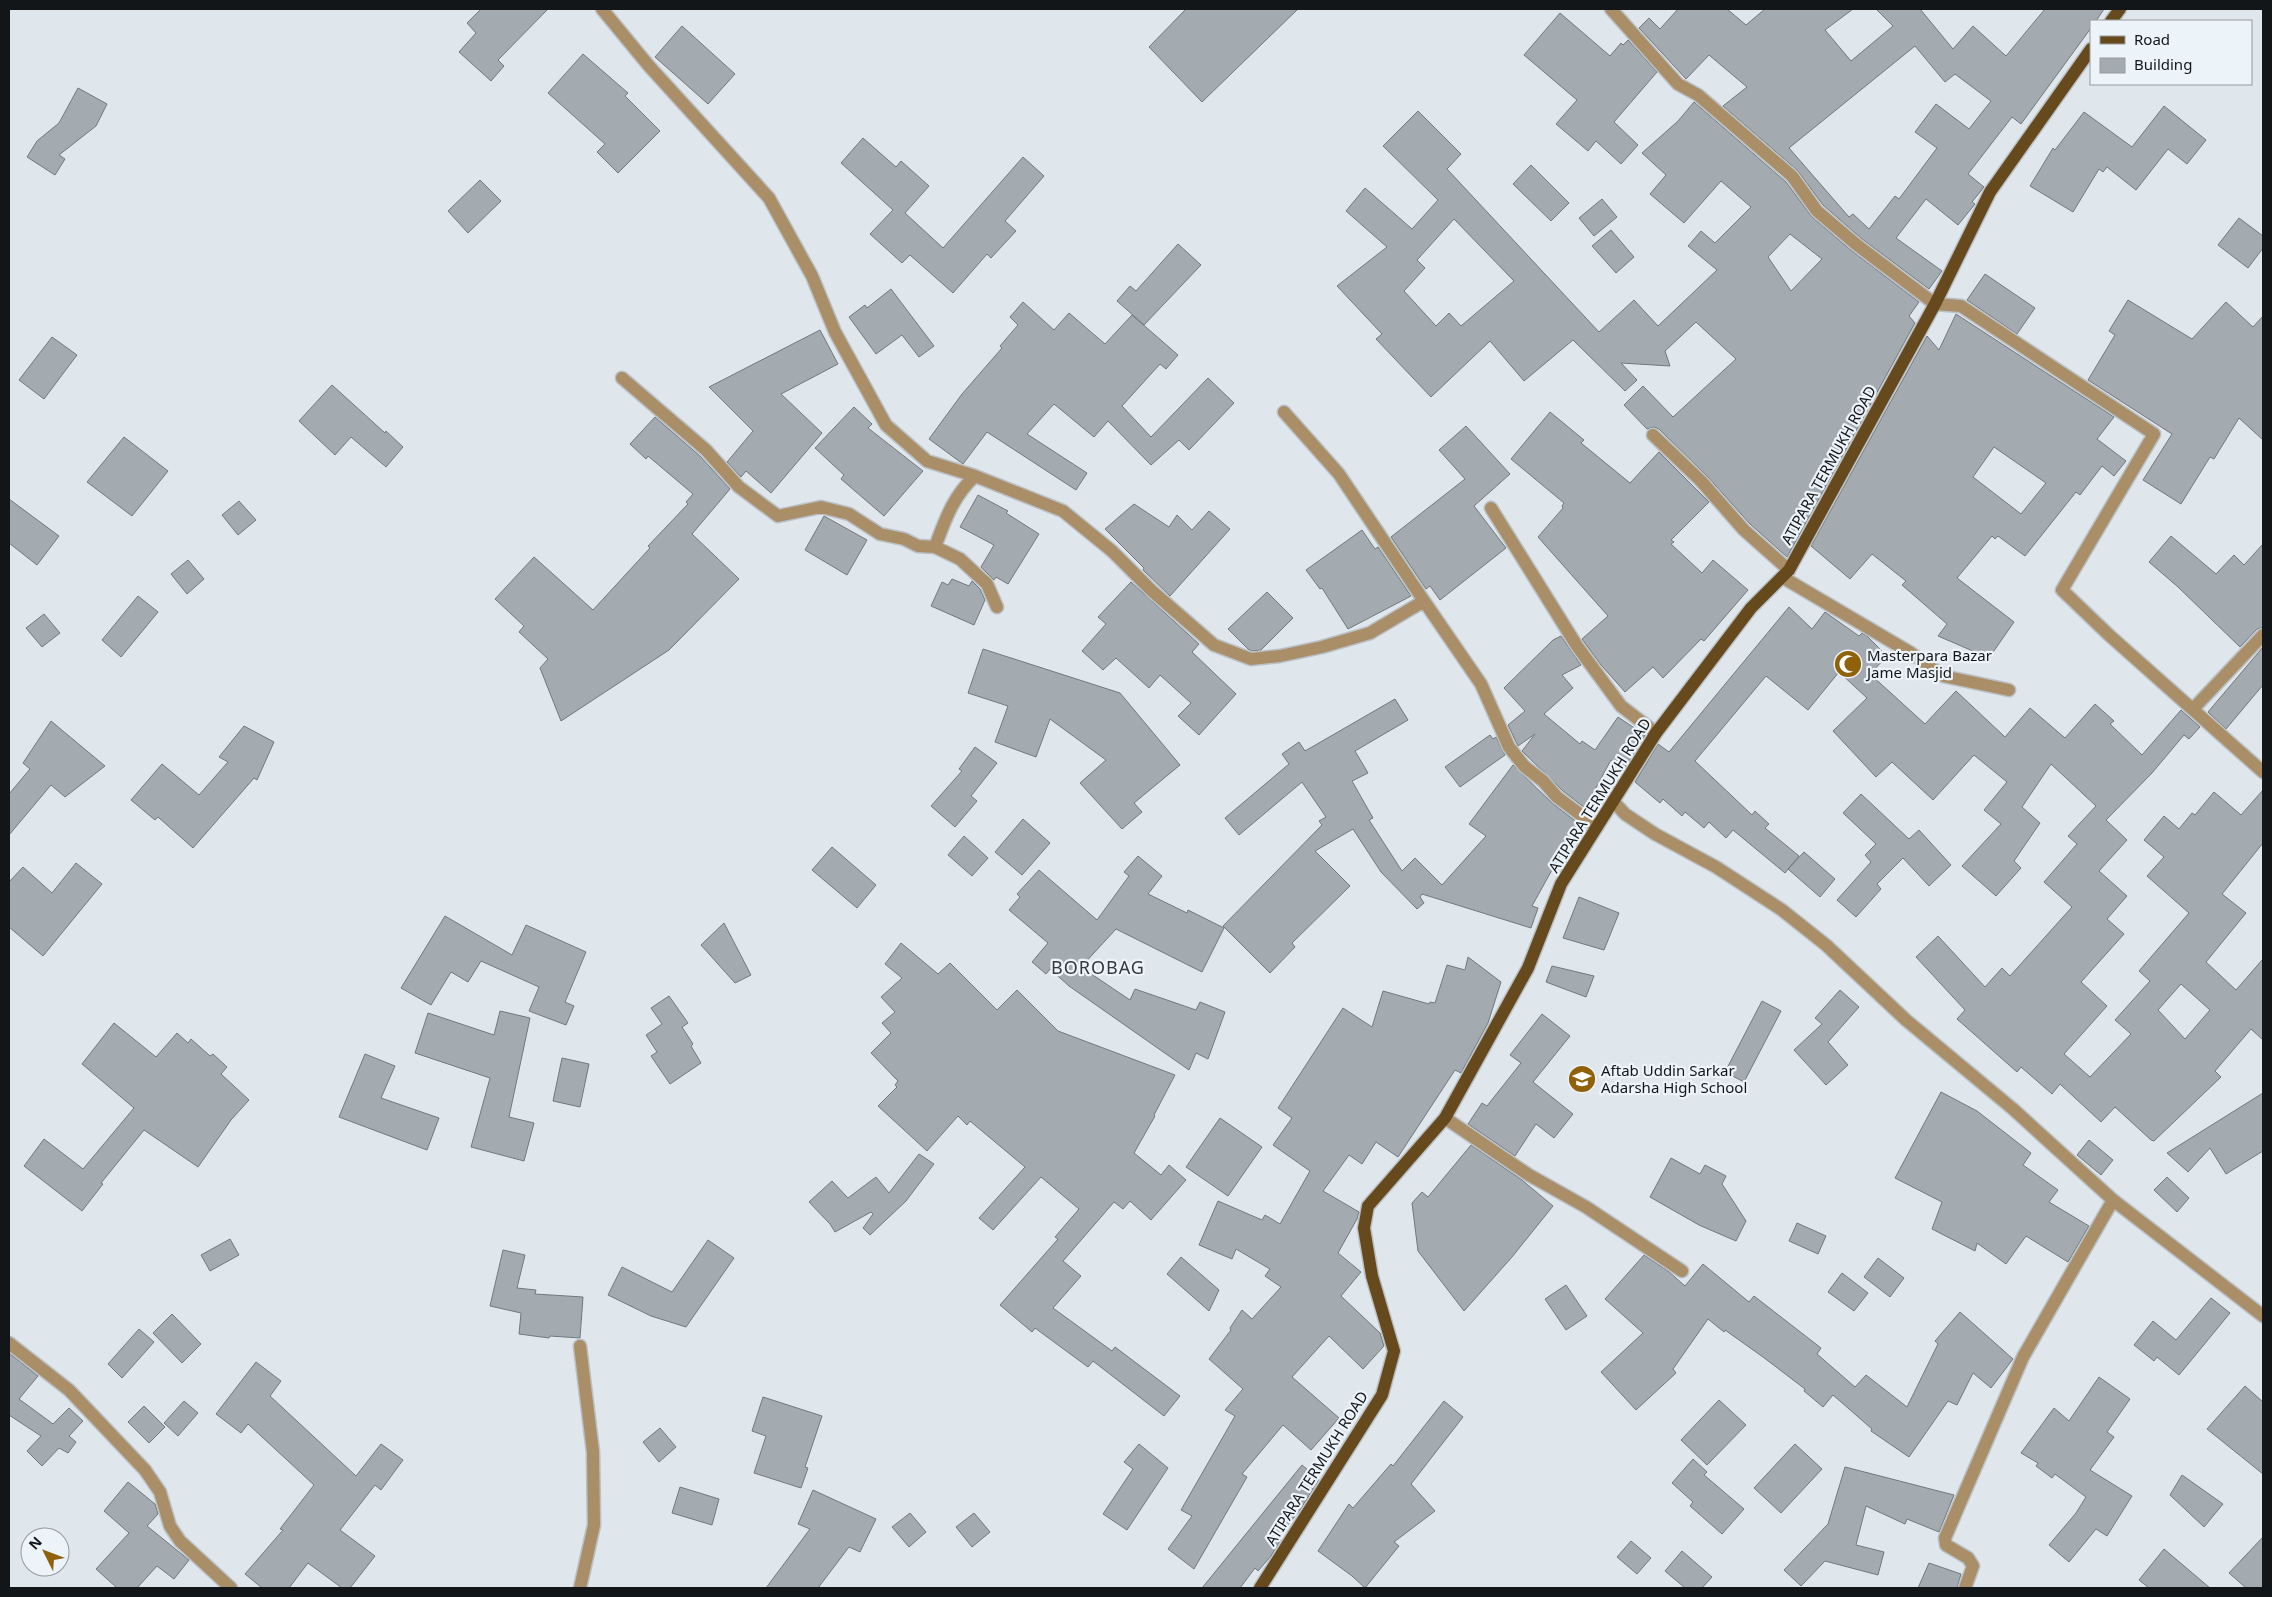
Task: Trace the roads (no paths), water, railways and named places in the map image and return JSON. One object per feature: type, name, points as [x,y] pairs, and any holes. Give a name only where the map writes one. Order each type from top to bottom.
[{"type":"main road","points":[[2111,20],[2120,9]]},
{"type":"main road","name":"ATIPARA TERMUKH ROAD","points":[[1260,1588],[1382,1395],[1394,1351],[1372,1276],[1364,1228],[1368,1206],[1445,1118],[1528,968],[1561,884],[1656,733],[1751,608],[1786,573],[1935,304],[1990,192],[2090,50]]},
{"type":"street","points":[[602,9],[649,66],[769,198],[812,276],[836,332],[886,425],[927,461],[974,476],[1063,511],[1112,551],[1152,591],[1214,645],[1251,659],[1280,656],[1322,647],[1370,632],[1424,601]]},
{"type":"street","points":[[1611,9],[1678,84],[1698,94],[1792,176],[1817,211],[1857,245],[1935,304],[1961,306],[2154,434],[2062,590],[2263,772]]},
{"type":"street","points":[[622,378],[706,450],[739,487],[778,516],[822,507],[849,514],[880,534],[904,539],[918,546],[935,547],[960,559],[987,584],[997,607]]},
{"type":"street","points":[[1284,412],[1338,474],[1481,684],[1509,747],[1524,766],[1543,781],[1557,797],[1597,827]]},
{"type":"street","points":[[1653,435],[1702,481],[1744,530],[1786,573],[1911,653],[1942,676],[2009,690]]},
{"type":"street","points":[[935,547],[946,516],[960,489],[974,476]]},
{"type":"street","points":[[1491,508],[1577,646],[1621,706],[1656,733]]},
{"type":"street","points":[[2193,709],[2263,635]]},
{"type":"street","points":[[1613,801],[1624,814],[1654,834],[1716,867],[1766,899],[1826,945],[1906,1020],[2013,1109],[2114,1200],[2263,1316]]},
{"type":"street","points":[[1445,1118],[1529,1175],[1586,1207],[1682,1272]]},
{"type":"street","points":[[1964,1588],[1972,1566],[1968,1558],[1946,1545],[1945,1538],[2023,1357],[2114,1200]]},
{"type":"street","points":[[9,1343],[69,1390],[145,1470],[160,1492],[170,1526],[180,1541],[231,1588]]},
{"type":"street","points":[[580,1346],[593,1452],[594,1525],[580,1588]]},
{"type":"place","name":"Masterpara Bazar Jame Masjid","points":[[1848,664]]},
{"type":"place","name":"Aftab Uddin Sarkar Adarsha High School","points":[[1582,1079]]},
{"type":"district","name":"BOROBAG","points":[[1098,967]]}]
